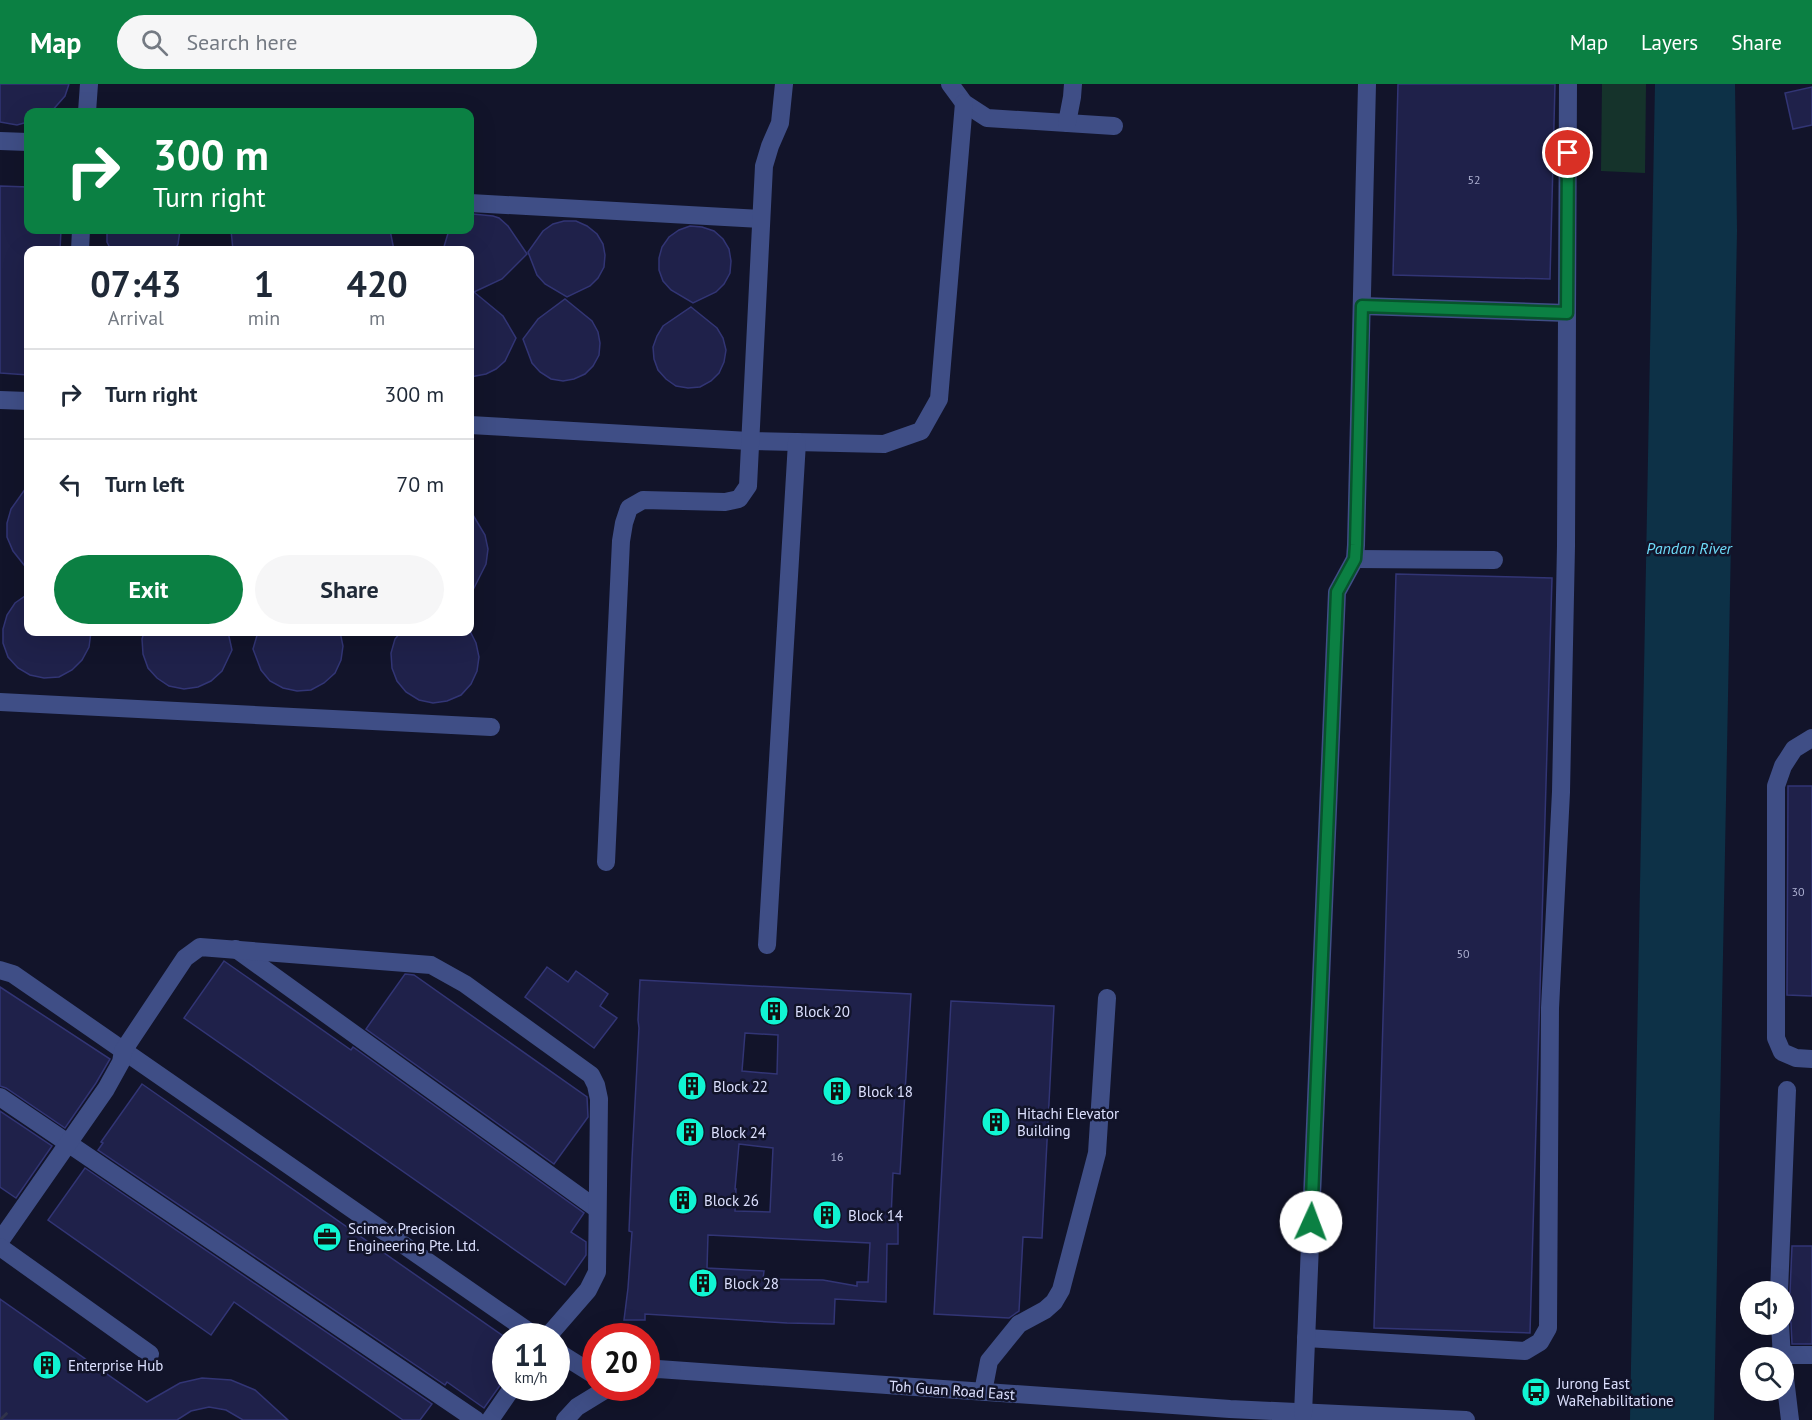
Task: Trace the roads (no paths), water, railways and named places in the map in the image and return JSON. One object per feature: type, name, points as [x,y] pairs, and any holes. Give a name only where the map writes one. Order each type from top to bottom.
[{"type":"street","points":[[87,108],[89,84]]},
{"type":"street","points":[[606,862],[621,541],[624,523],[629,508],[643,500],[725,502],[739,499],[748,486],[764,166],[780,123],[784,84]]},
{"type":"street","points":[[950,84],[964,103],[987,118],[1114,126]]},
{"type":"street","points":[[1067,123],[1073,84]]},
{"type":"street","points":[[1303,1414],[1337,592],[1355,559],[1356,545],[1367,84]]},
{"type":"street","points":[[1306,1338],[1525,1351],[1540,1342],[1548,1328],[1550,1008],[1561,792],[1566,546],[1568,84]]},
{"type":"street","points":[[474,425],[749,441],[884,444],[921,430],[939,399],[964,103]]},
{"type":"street","points":[[0,141],[24,142]]},
{"type":"street","points":[[474,203],[761,219]]},
{"type":"street","points":[[1362,306],[1567,313]]},
{"type":"street","points":[[0,400],[24,401]]},
{"type":"street","points":[[768,945],[797,442]]},
{"type":"street","points":[[1355,559],[1494,560]]},
{"type":"street","points":[[0,702],[491,727]]},
{"type":"street","points":[[1812,738],[1794,749],[1783,766],[1776,786],[1776,1038],[1782,1052],[1796,1058],[1812,1059]]},
{"type":"street","points":[[0,1241],[113,1079],[121,1062],[123,1051],[184,958],[200,947],[431,964],[465,984],[591,1075],[596,1085],[599,1099],[597,1272],[588,1290],[559,1323]]},
{"type":"street","points":[[236,949],[597,1209]]},
{"type":"street","points":[[0,970],[13,974],[516,1323]]},
{"type":"street","points":[[983,1392],[989,1360],[1019,1324],[1045,1310],[1054,1302],[1061,1290],[1097,1153],[1107,998]]},
{"type":"street","points":[[1779,1281],[1787,1090]]},
{"type":"street","points":[[0,1097],[476,1420]]},
{"type":"street","points":[[0,1248],[150,1354]]},
{"type":"street","points":[[1794,1359],[1812,1355]]},
{"type":"street","name":"Toh Guan Road East","points":[[660,1370],[1164,1405],[1258,1416],[1303,1414],[1466,1420]]},
{"type":"street","points":[[490,1420],[503,1401]]},
{"type":"street","points":[[566,1420],[577,1407],[587,1401]]},
{"type":"street","points":[[1787,1401],[1790,1420]]},
{"type":"street","points":[[1164,1405],[1184,1420]]},
{"type":"water","name":"Pandan River","points":[[1655,84],[1735,84],[1737,231],[1714,1420],[1630,1420]]},
{"type":"place","name":"Block 20","points":[[774,1011]]},
{"type":"place","name":"Block 22","points":[[692,1086]]},
{"type":"place","name":"Block 18","points":[[837,1091]]},
{"type":"place","name":"Hitachi Elevator Building","points":[[996,1122]]},
{"type":"place","name":"Block 24","points":[[690,1132]]},
{"type":"place","name":"Block 26","points":[[683,1200]]},
{"type":"place","name":"Block 14","points":[[827,1215]]},
{"type":"place","name":"Scimex Precision Engineering Pte. Ltd.","points":[[327,1237]]},
{"type":"place","name":"Block 28","points":[[703,1283]]},
{"type":"place","name":"Enterprise Hub","points":[[47,1365]]},
{"type":"place","name":"Jurong East WaRehabilitatione","points":[[1536,1392]]}]
